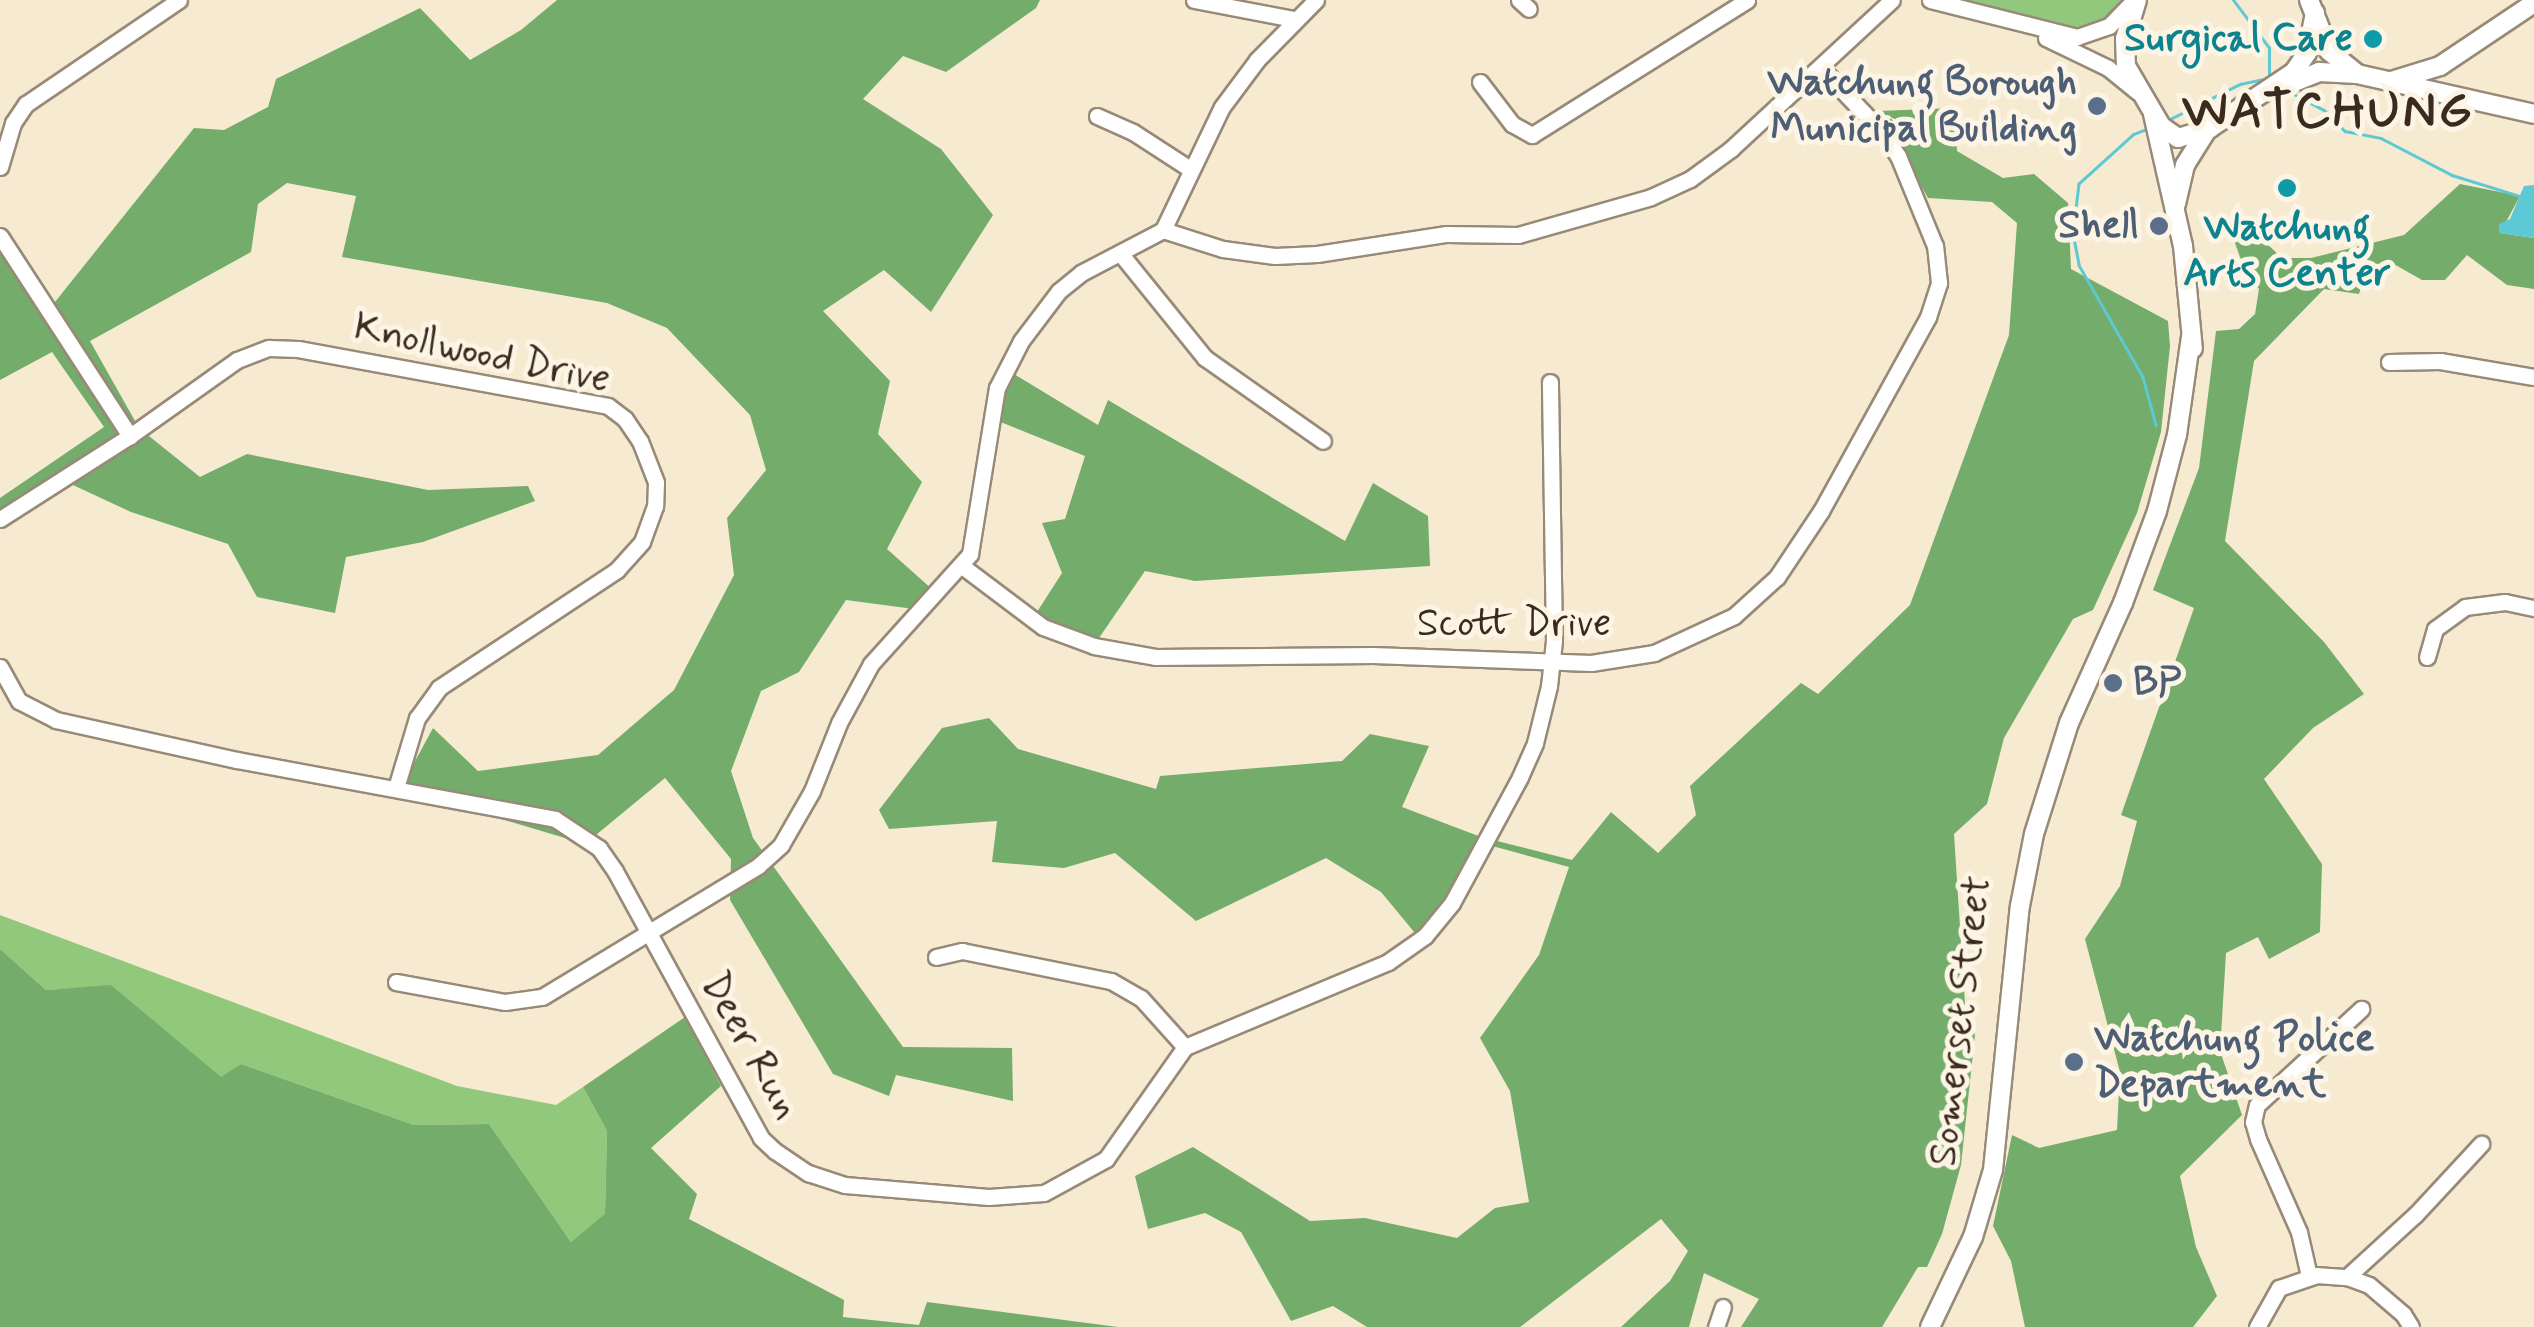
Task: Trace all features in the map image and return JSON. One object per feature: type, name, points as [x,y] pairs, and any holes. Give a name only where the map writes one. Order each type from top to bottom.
[{"type":"main road","name":"Somerset Street","points":[[1930,1327],[1964,1260],[1993,1170],[2024,882],[2037,822],[2069,722],[2122,603],[2172,461],[2191,336],[2176,206],[2160,134],[2124,50],[2136,0]]},
{"type":"main road","points":[[2388,82],[2440,66],[2534,2]]},
{"type":"main road","points":[[2312,7],[2329,51],[2357,74]]},
{"type":"main road","points":[[2297,75],[2307,53],[2312,7]]},
{"type":"main road","points":[[2429,92],[2440,66]]},
{"type":"main road","points":[[2160,134],[2184,138],[2210,128],[2297,75],[2319,72],[2357,74],[2534,114]]},
{"type":"main road","name":"Somerset Street","points":[[2176,206],[2190,154],[2210,128]]},
{"type":"main road","name":"Somerset Street","points":[[1916,1327],[1954,1255],[1974,1197],[1988,1129],[2015,866],[2039,777],[2052,746],[2069,722]]},
{"type":"street","points":[[0,167],[13,123],[26,104],[178,0]]},
{"type":"street","points":[[1194,0],[1294,19]]},
{"type":"street","points":[[396,982],[522,1002],[555,990],[758,866],[781,845],[812,791],[839,723],[871,664],[962,566],[974,545],[991,413],[1006,367],[1059,291],[1081,273],[1163,230],[1222,106],[1294,19],[1316,0]]},
{"type":"street","points":[[1480,82],[1512,124],[1532,135],[1746,0]]},
{"type":"street","points":[[1163,230],[1223,249],[1275,256],[1358,250],[1446,234],[1502,236],[1547,228],[1651,197],[1690,179],[1731,149],[1892,0]]},
{"type":"street","points":[[1930,0],[2030,28],[2085,36],[2109,26],[2136,0]]},
{"type":"street","points":[[2030,28],[2108,68],[2147,104]]},
{"type":"street","name":"Scott Drive","points":[[962,566],[1043,628],[1117,651],[1194,659],[1373,655],[1590,663],[1654,652],[1734,616],[1776,577],[1821,511],[1928,317],[1939,284],[1938,257],[1904,168],[1882,131],[1820,68]]},
{"type":"street","points":[[1097,116],[1133,132],[1190,169]]},
{"type":"street","points":[[0,236],[130,436]]},
{"type":"street","points":[[1120,252],[1204,358],[1323,442]]},
{"type":"street","name":"Knollwood Drive","points":[[0,519],[130,436],[238,360],[280,347],[608,406],[625,418],[650,460],[656,482],[655,506],[642,542],[616,570],[439,688],[418,718],[396,788]]},
{"type":"street","points":[[2390,362],[2440,361],[2534,377]]},
{"type":"street","points":[[936,957],[962,951],[1111,980],[1141,998],[1185,1046],[1353,980],[1406,951],[1452,903],[1535,743],[1553,662],[1550,382]]},
{"type":"street","points":[[2427,658],[2435,629],[2465,608],[2505,602],[2534,608]]},
{"type":"street","name":"Deer Run","points":[[0,667],[20,701],[56,720],[237,760],[554,819],[599,848],[760,1138],[808,1172],[845,1185],[1012,1198],[1061,1187],[1093,1170],[1116,1147],[1185,1046]]},
{"type":"street","points":[[2309,1276],[2299,1232],[2258,1140],[2253,1122],[2256,1105],[2360,1009]]},
{"type":"street","points":[[2347,1277],[2416,1214],[2480,1144]]},
{"type":"street","points":[[2258,1327],[2279,1288],[2309,1276],[2347,1277],[2386,1297],[2411,1327]]},
{"type":"street","points":[[1716,1327],[1722,1307]]},
{"type":"green space","points":[[557,0],[1040,0],[1036,8],[946,72],[903,56],[863,99],[941,149],[993,215],[931,312],[884,270],[823,311],[890,381],[878,434],[922,482],[887,549],[933,590],[914,609],[846,600],[799,672],[761,691],[731,771],[753,838],[903,1047],[1012,1048],[1013,1101],[896,1075],[889,1096],[833,1074],[730,900],[731,859],[665,778],[585,844],[400,789],[433,728],[478,771],[598,755],[674,690],[734,575],[727,518],[766,470],[750,415],[667,328],[607,303],[342,257],[356,196],[287,183],[258,204],[251,252],[90,341],[139,428],[200,477],[247,454],[428,490],[528,486],[535,501],[423,542],[346,557],[335,613],[257,597],[228,544],[131,512],[60,479],[0,514],[0,498],[104,427],[52,352],[0,380],[0,250],[51,307],[194,128],[224,130],[268,107],[276,79],[420,8],[470,60],[521,30]]},
{"type":"green space","points":[[1931,0],[2134,0],[2093,34]]},
{"type":"green space","points":[[1954,108],[1957,151],[2003,178],[2034,174],[2068,203],[2071,269],[2168,321],[2170,346],[2161,432],[2137,513],[2093,610],[2073,619],[2004,738],[1987,804],[1954,834],[1965,1004],[1975,1035],[1961,1165],[1942,1234],[1927,1267],[1918,1267],[1882,1327],[1741,1327],[1759,1299],[1704,1273],[1689,1327],[1621,1327],[1670,1281],[1688,1251],[1661,1219],[1520,1327],[1367,1327],[1333,1306],[1291,1321],[1241,1232],[1205,1213],[1148,1229],[1135,1176],[1193,1147],[1310,1221],[1365,1218],[1457,1238],[1495,1208],[1529,1202],[1510,1091],[1480,1038],[1539,955],[1569,867],[1478,842],[1444,904],[1415,933],[1381,892],[1326,858],[1196,921],[1115,853],[1064,868],[992,862],[997,821],[889,829],[879,810],[942,728],[989,718],[1018,749],[1156,789],[1160,776],[1342,761],[1370,734],[1429,746],[1402,807],[1481,837],[1572,860],[1611,812],[1658,853],[1696,815],[1690,786],[1801,683],[1818,694],[1910,605],[2009,335],[2017,223],[1992,202],[1928,198],[1879,111]]},
{"type":"green space","points":[[2460,184],[2520,196],[2500,233],[2534,238],[2534,289],[2507,285],[2467,255],[2445,280],[2422,280],[2392,263],[2366,270],[2359,294],[2324,289],[2254,361],[2225,541],[2324,642],[2364,694],[2313,728],[2264,779],[2322,864],[2320,932],[2269,959],[2258,937],[2226,953],[2220,1051],[2242,1115],[2180,1176],[2196,1247],[2217,1296],[2193,1327],[2025,1327],[2011,1261],[1993,1226],[2012,1135],[2039,1148],[2117,1130],[2120,1072],[2085,939],[2120,886],[2137,821],[2121,815],[2194,608],[2153,590],[2199,468],[2216,331],[2239,329],[2255,314],[2259,289],[2246,274],[2234,240],[2249,227],[2282,258],[2311,258],[2404,235]]},
{"type":"green space","points":[[1004,368],[1098,425],[1108,400],[1345,541],[1373,483],[1428,516],[1430,566],[1195,581],[1145,571],[1090,651],[1028,626],[1062,573],[1042,523],[1065,519],[1085,456],[983,415]]},
{"type":"green space","points":[[0,915],[457,1086],[556,1105],[583,1087],[607,1131],[605,1215],[571,1242],[489,1124],[414,1125],[241,1064],[221,1078],[111,986],[46,990],[0,949]]},
{"type":"green space","points":[[0,949],[46,990],[111,985],[221,1077],[241,1064],[414,1125],[489,1124],[571,1242],[605,1214],[607,1131],[583,1087],[685,1017],[721,1086],[651,1148],[697,1194],[689,1219],[844,1300],[843,1317],[919,1325],[927,1302],[1118,1327],[0,1327]]},
{"type":"water","points":[[2534,185],[2534,238],[2499,233],[2499,224],[2510,219],[2524,186]]},
{"type":"waterway","points":[[2166,121],[2240,84],[2269,78],[2269,48],[2233,0]]},
{"type":"waterway","points":[[2292,93],[2324,110],[2345,131],[2381,138],[2452,175],[2520,196]]},
{"type":"waterway","points":[[2150,128],[2133,135],[2079,184],[2073,233],[2079,265],[2143,377],[2156,425]]},
{"type":"place","name":"Surgical Care","points":[[2373,39]]},
{"type":"place","name":"Watchung Borough Municipal Building","points":[[2097,106]]},
{"type":"place","name":"Watchung Arts Center","points":[[2287,188]]},
{"type":"place","name":"Shell","points":[[2159,226]]},
{"type":"place","name":"BP","points":[[2113,683]]},
{"type":"place","name":"Watchung Police Department","points":[[2074,1062]]},
{"type":"district","name":"WATCHUNG","points":[[2328,113]]}]
